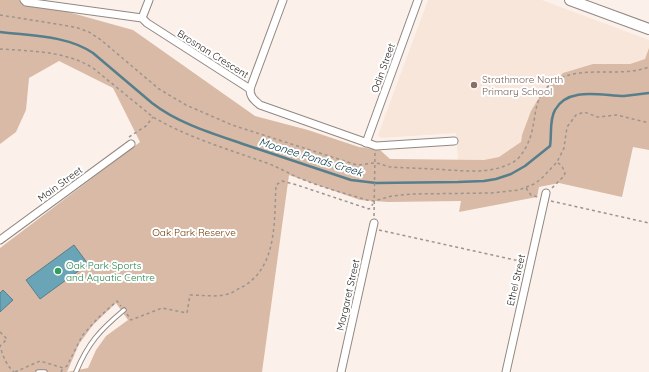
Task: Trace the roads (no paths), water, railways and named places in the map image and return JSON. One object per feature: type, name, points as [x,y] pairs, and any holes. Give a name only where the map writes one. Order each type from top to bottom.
[{"type":"main road","points":[[570,0],[649,30]]},
{"type":"street","name":"Brosnan Crescent","points":[[24,0],[26,2],[142,18],[147,23],[250,89],[252,99],[260,105],[366,143],[376,146],[454,141]]},
{"type":"street","points":[[142,18],[149,0]]},
{"type":"street","points":[[250,89],[283,0]]},
{"type":"street","name":"Odin Street","points":[[366,143],[418,0]]},
{"type":"street","name":"Main Street","points":[[0,240],[131,144]]},
{"type":"street","name":"Ethel Street","points":[[506,372],[545,196]]},
{"type":"street","name":"Margaret Street","points":[[341,372],[373,226]]},
{"type":"lane","points":[[76,372],[86,351],[100,331],[124,310]]},
{"type":"lane","points":[[38,372],[44,372]]},
{"type":"water","points":[[74,245],[88,264],[40,299],[26,280]]},
{"type":"water","points":[[3,290],[13,300],[0,312],[0,293]]},
{"type":"waterway","name":"Moonee Ponds Creek","points":[[0,32],[48,37],[83,47],[93,53],[152,103],[185,123],[222,137],[351,180],[376,183],[458,182],[496,179],[511,174],[525,166],[550,146],[553,114],[561,103],[568,98],[586,94],[624,96],[649,93]]},
{"type":"place","name":"Strathmore North Primary School","points":[[474,85]]},
{"type":"place","name":"Oak Park Sports and Aquatic Centre","points":[[58,271]]},
{"type":"park label","name":"Oak Park Reserve","points":[[194,232]]}]
